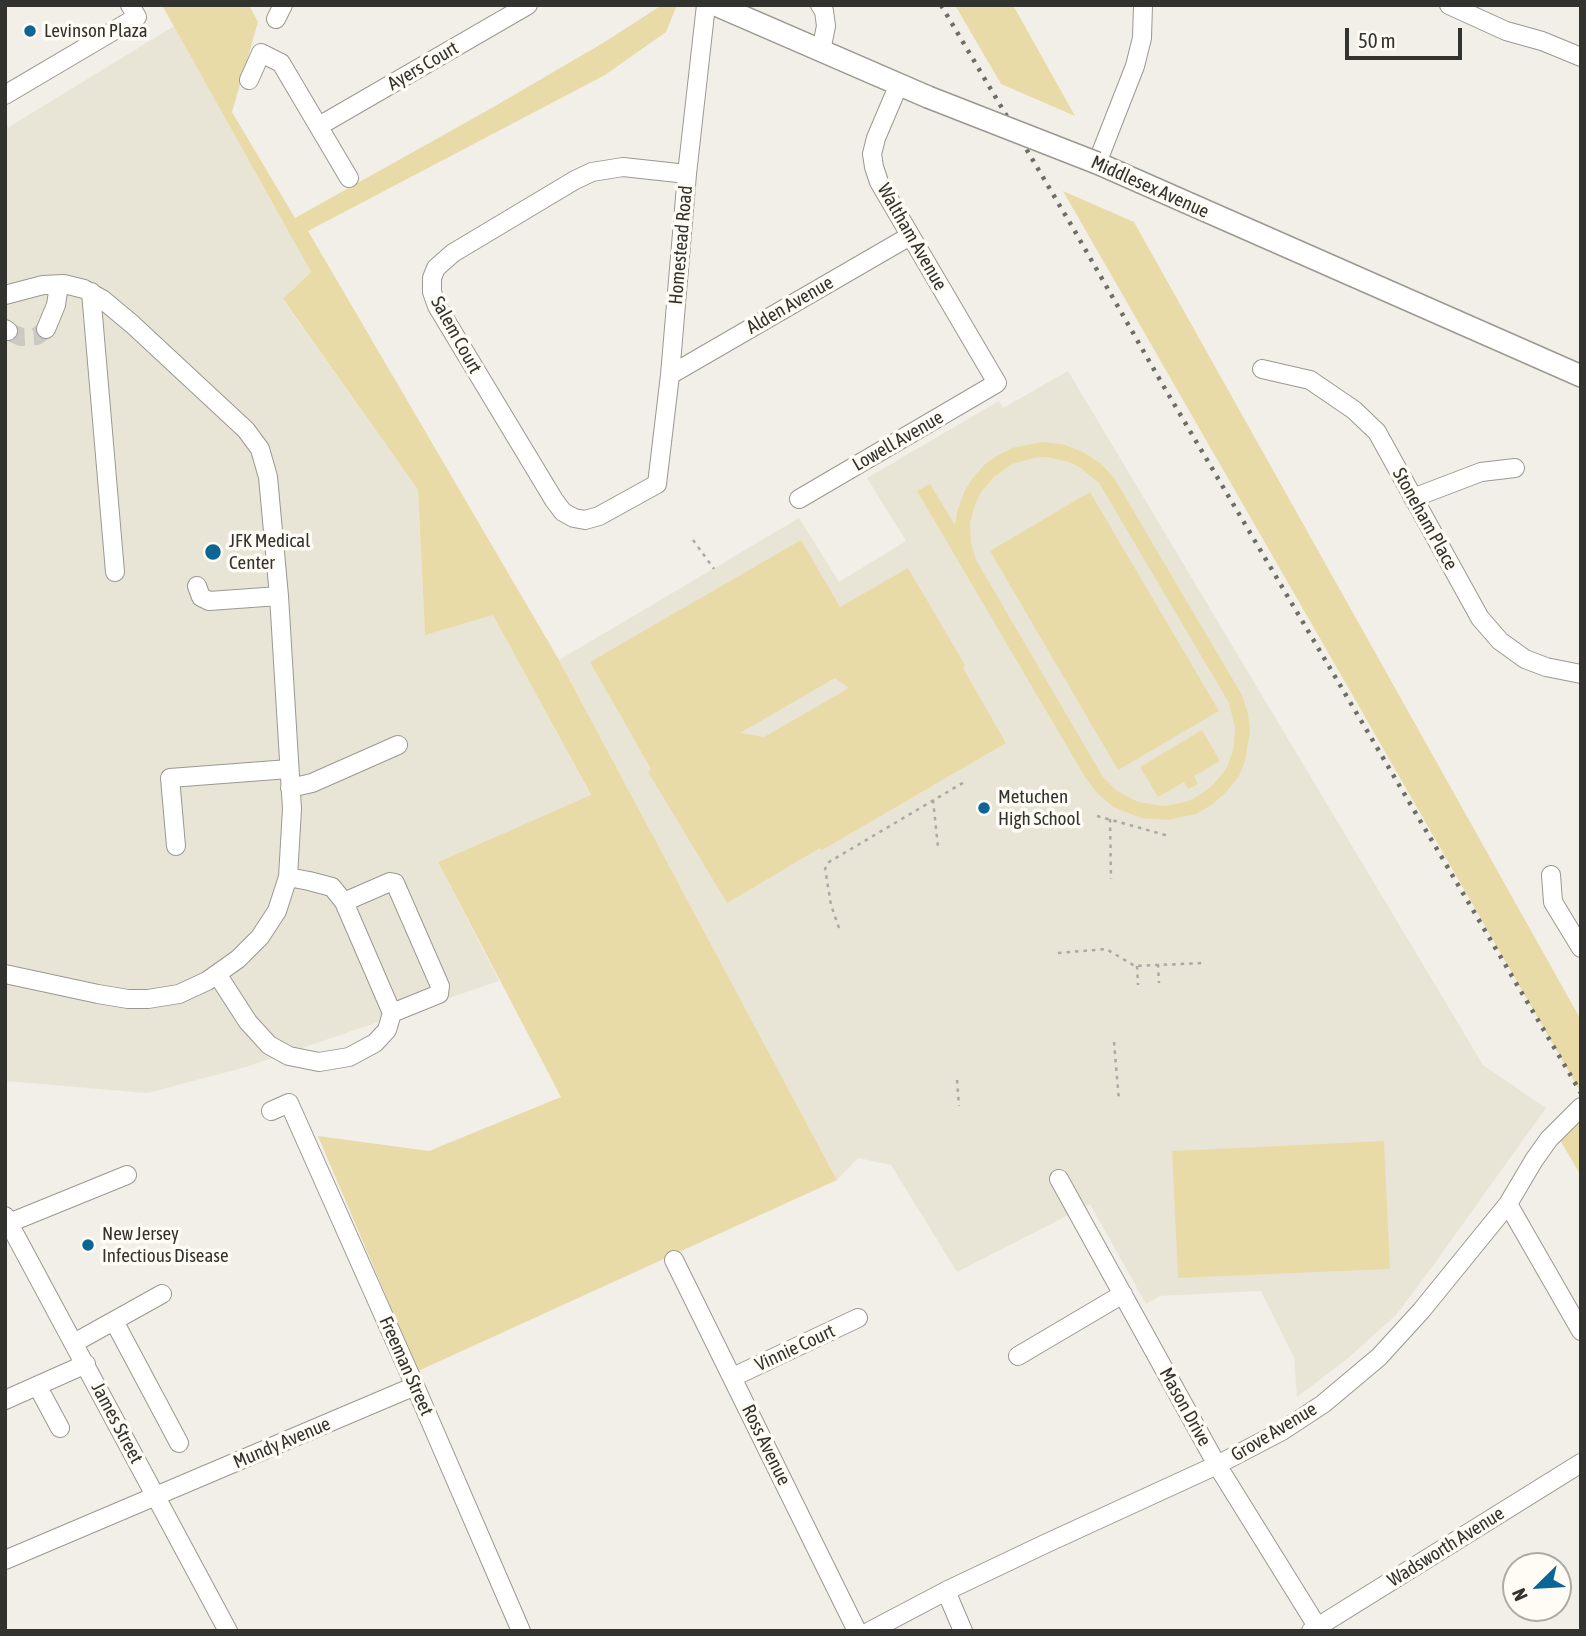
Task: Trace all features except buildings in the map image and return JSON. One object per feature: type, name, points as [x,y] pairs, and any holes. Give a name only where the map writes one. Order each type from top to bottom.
[{"type":"main road","name":"Middlesex Avenue","points":[[716,5],[928,97],[1097,163],[1581,376]]},
{"type":"street","points":[[5,95],[137,17],[130,5]]},
{"type":"street","name":"Ayers Court","points":[[318,126],[528,5]]},
{"type":"street","name":"Homestead Road","points":[[657,484],[706,5]]},
{"type":"street","points":[[820,5],[827,26],[821,51]]},
{"type":"street","points":[[1097,163],[1135,66],[1142,38],[1143,5]]},
{"type":"street","points":[[1449,5],[1506,31],[1542,41],[1581,57]]},
{"type":"street","points":[[249,80],[261,53],[281,63],[349,178]]},
{"type":"street","name":"Waltham Avenue","points":[[899,84],[876,138],[874,167],[879,182],[997,383]]},
{"type":"street","name":"Salem Court","points":[[657,484],[599,516],[585,520],[563,512],[437,306],[432,292],[432,278],[436,268],[453,253],[592,172],[623,167],[687,174]]},
{"type":"street","name":"Alden Avenue","points":[[670,374],[910,236]]},
{"type":"street","points":[[5,295],[44,285],[59,285],[91,292],[150,340],[246,430],[260,449],[268,477],[279,596],[292,809],[288,877],[276,911],[260,937],[238,960],[207,981],[179,994],[128,999],[5,974]]},
{"type":"street","points":[[46,329],[56,304],[59,285]]},
{"type":"street","points":[[91,292],[115,572]]},
{"type":"street","name":"Stoneham Place","points":[[1262,369],[1310,380],[1353,410],[1377,432],[1480,618],[1500,641],[1525,659],[1546,667],[1581,674]]},
{"type":"street","name":"Lowell Avenue","points":[[799,499],[997,383]]},
{"type":"street","points":[[1413,498],[1481,472],[1515,468]]},
{"type":"street","points":[[197,586],[201,597],[209,601],[279,596]]},
{"type":"street","points":[[290,788],[312,783],[398,745]]},
{"type":"street","points":[[176,846],[170,778],[289,769]]},
{"type":"street","points":[[1550,874],[1553,902],[1581,948]]},
{"type":"street","points":[[217,975],[248,1022],[269,1045],[289,1056],[319,1062],[349,1057],[375,1043],[387,1030],[392,1013],[344,902],[332,887],[288,877]]},
{"type":"street","points":[[344,902],[390,882],[394,883],[440,986],[439,994],[392,1013]]},
{"type":"street","name":"Freeman Street","points":[[271,1111],[289,1103],[521,1631]]},
{"type":"street","name":"Grove Avenue","points":[[870,1631],[1047,1542],[1217,1465],[1305,1416],[1379,1357],[1421,1311],[1508,1204],[1549,1139],[1581,1107]]},
{"type":"street","points":[[7,1220],[127,1175]]},
{"type":"street","name":"Mason Drive","points":[[1059,1179],[1217,1465],[1316,1629]]},
{"type":"street","points":[[1508,1204],[1581,1331]]},
{"type":"street","name":"James Street","points":[[7,1220],[86,1364],[164,1493],[228,1631]]},
{"type":"street","name":"Ross Avenue","points":[[674,1260],[857,1631]]},
{"type":"street","points":[[74,1343],[162,1294]]},
{"type":"street","points":[[1018,1356],[1124,1294]]},
{"type":"street","name":"Vinnie Court","points":[[733,1377],[858,1318]]},
{"type":"street","points":[[114,1321],[179,1444]]},
{"type":"street","points":[[5,1400],[86,1364]]},
{"type":"street","name":"Mundy Avenue","points":[[5,1560],[415,1386]]},
{"type":"street","points":[[38,1387],[60,1428]]},
{"type":"street","name":"Wadsworth Avenue","points":[[1316,1629],[1581,1463]]},
{"type":"street","points":[[946,1591],[963,1631]]},
{"type":"path","points":[[693,540],[714,569]]},
{"type":"path","points":[[839,928],[831,905],[825,869],[829,862],[966,781]]},
{"type":"path","points":[[933,800],[938,847]]},
{"type":"path","points":[[1097,816],[1169,836]]},
{"type":"path","points":[[1110,819],[1111,878]]},
{"type":"path","points":[[1058,953],[1106,949],[1137,966],[1204,963]]},
{"type":"path","points":[[1158,964],[1159,984]]},
{"type":"path","points":[[1137,966],[1138,985]]},
{"type":"path","points":[[1114,1042],[1119,1101]]},
{"type":"path","points":[[957,1080],[959,1106]]},
{"type":"shaded area","points":[[162,5],[249,5],[258,22],[232,112],[295,218],[490,109],[662,5],[677,5],[666,32],[605,75],[308,231],[559,660],[837,1180],[418,1371],[318,1136],[429,1151],[561,1097],[438,862],[591,795],[493,615],[425,635],[418,490],[283,299],[311,272]]},
{"type":"shaded area","points":[[955,5],[1013,5],[1075,116],[1001,84]]},
{"type":"shaded area","name":"JFK Medical Center","points":[[174,26],[311,272],[283,300],[418,490],[425,634],[493,614],[591,796],[438,862],[499,981],[246,1067],[147,1093],[5,1081],[5,126],[9,127]]},
{"type":"shaded area","points":[[1063,191],[1134,222],[1581,1020],[1581,1093]]},
{"type":"shaded area","name":"Metuchen High School","points":[[1068,371],[1483,1065],[1546,1108],[1396,1315],[1347,1359],[1297,1397],[1294,1358],[1261,1291],[1160,1296],[1146,1304],[1090,1204],[957,1272],[891,1165],[858,1158],[837,1180],[559,660],[799,518],[839,582],[906,541],[867,478],[999,401],[1003,408]]},
{"type":"shaded area","points":[[1042,442],[1062,444],[1083,452],[1100,463],[1114,478],[1242,695],[1250,731],[1245,761],[1239,776],[1227,791],[1196,814],[1168,820],[1141,818],[1113,807],[1097,793],[1085,777],[917,491],[930,484],[955,525],[964,492],[972,479],[984,465],[1012,448]],"holes":[[[1046,457],[1069,462],[1099,483],[1229,703],[1235,727],[1234,747],[1228,765],[1211,787],[1188,801],[1162,806],[1138,802],[1117,791],[1103,777],[976,560],[971,543],[970,523],[981,492],[994,477],[1012,464],[1034,458]]]},
{"type":"shaded area","points":[[1090,492],[1219,711],[1118,770],[990,551]]},
{"type":"shaded area","points":[[801,540],[840,607],[908,568],[965,665],[963,668],[1006,743],[727,903],[648,772],[651,769],[590,662]],"holes":[[[835,678],[849,688],[764,737],[740,733]]]},
{"type":"shaded area","points":[[1202,730],[1220,761],[1194,776],[1198,784],[1188,789],[1184,782],[1158,797],[1140,767]]},
{"type":"shaded area","points":[[1581,1106],[1581,1176],[1556,1133]]},
{"type":"shaded area","points":[[1384,1141],[1390,1269],[1178,1278],[1172,1151]]},
{"type":"tunnel","points":[[8,331],[21,337],[37,336],[46,329]]},
{"type":"railway","points":[[941,5],[1581,1093]]},
{"type":"place","name":"Levinson Plaza","points":[[30,31]]},
{"type":"place","name":"JFK Medical Center","points":[[213,552]]},
{"type":"place","name":"Metuchen High School","points":[[984,808]]},
{"type":"place","name":"New Jersey Infectious Disease","points":[[88,1245]]}]
